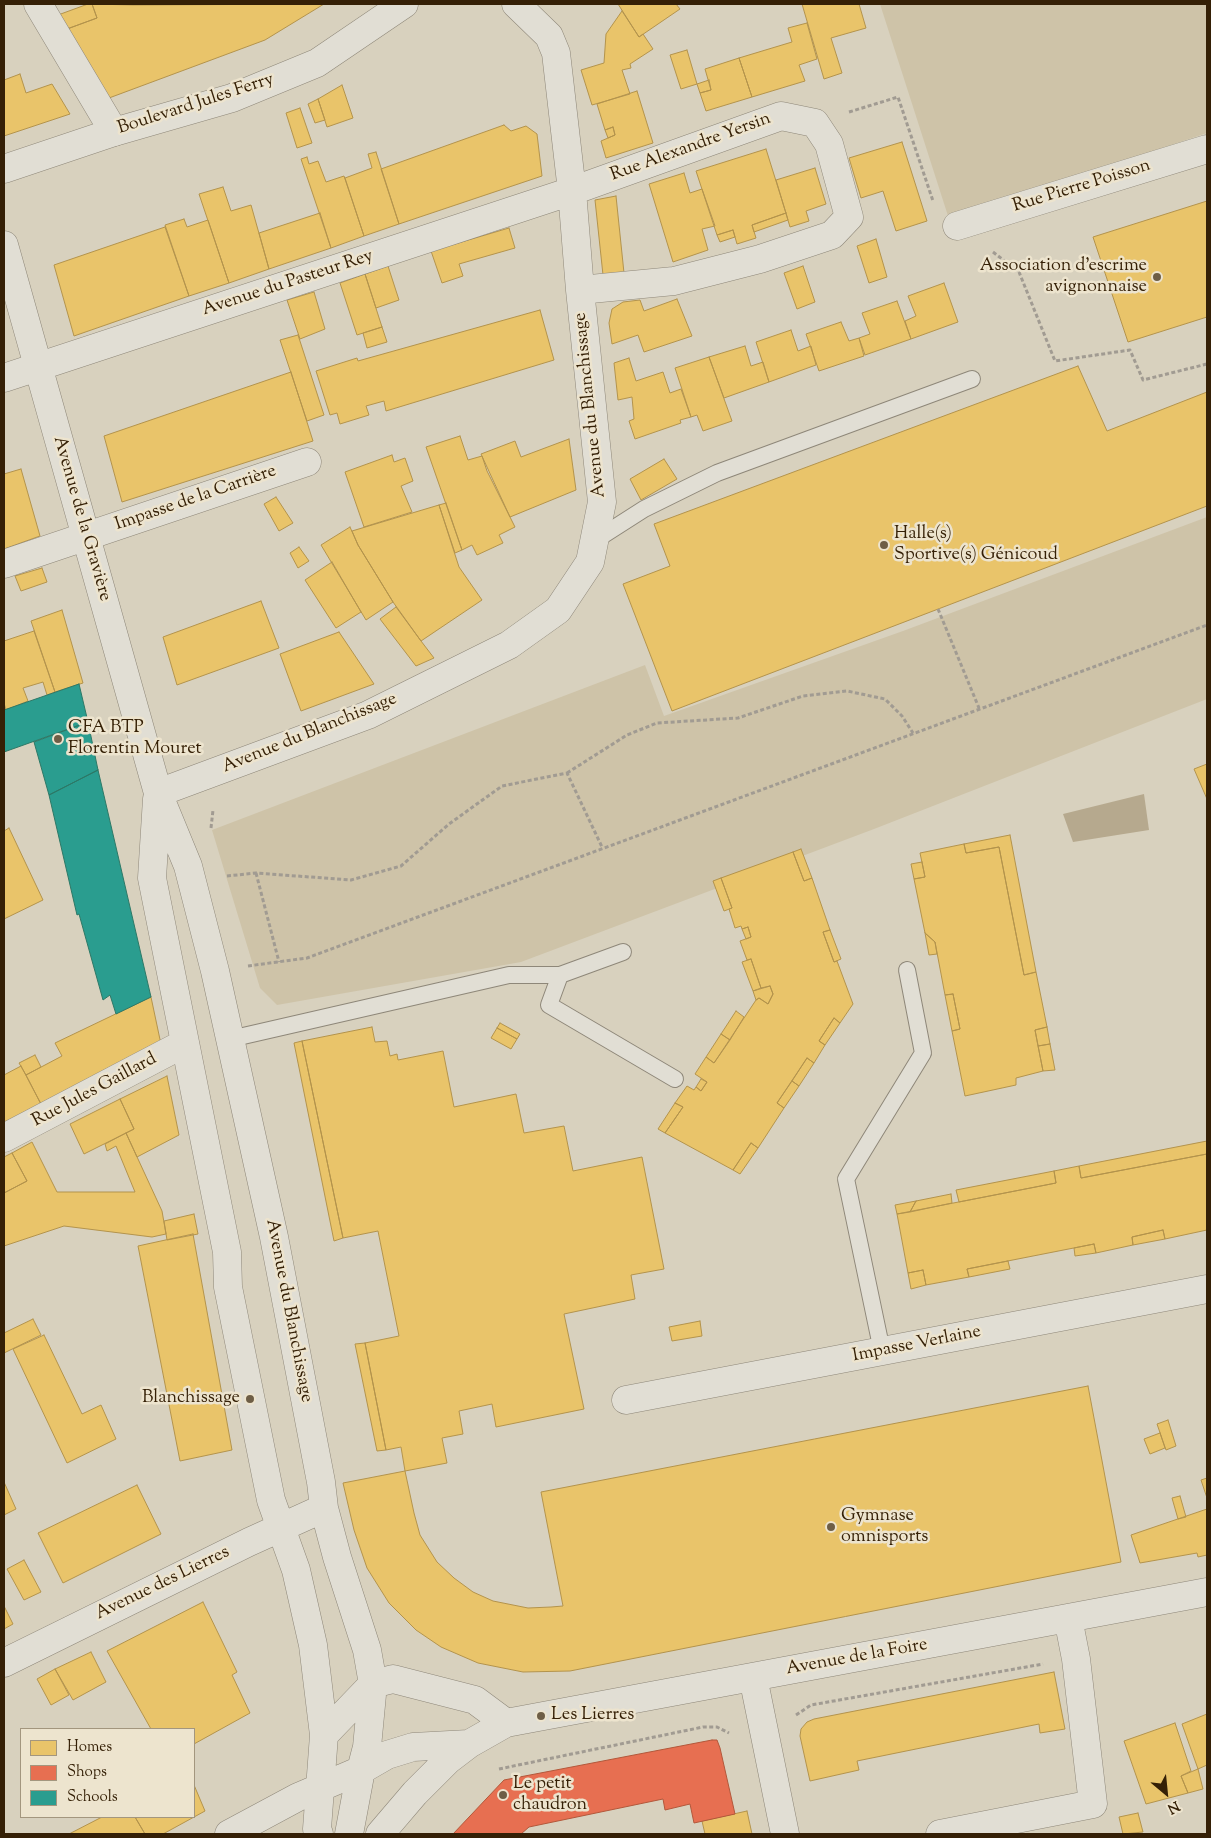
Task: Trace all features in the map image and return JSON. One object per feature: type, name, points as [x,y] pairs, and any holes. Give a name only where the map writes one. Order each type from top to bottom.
[{"type":"street","points":[[38,4],[114,132]]},
{"type":"street","name":"Avenue du Blanchissage","points":[[350,1834],[367,1747],[373,1684],[367,1650],[337,1557],[324,1508],[319,1472],[274,1237],[215,971],[188,866],[158,793],[368,715],[510,645],[558,610],[590,562],[602,502],[580,290],[572,191],[556,53],[548,36],[516,4]]},
{"type":"street","name":"Boulevard Jules Ferry","points":[[4,170],[114,132],[232,98],[317,63],[399,5]]},
{"type":"street","name":"Rue Alexandre Yersin","points":[[572,191],[781,116],[816,124]]},
{"type":"street","points":[[580,290],[674,282],[760,259],[832,235],[849,217],[829,144],[816,124]]},
{"type":"street","name":"Rue Pierre Poisson","points":[[957,226],[1207,149]]},
{"type":"street","name":"Avenue du Pasteur Rey","points":[[4,378],[572,191]]},
{"type":"street","name":"Avenue de la Gravière","points":[[4,245],[158,793]]},
{"type":"street","name":"Impasse de la Carrière","points":[[4,564],[307,462]]},
{"type":"street","points":[[158,793],[152,878],[226,1252],[228,1287],[271,1500],[296,1570],[313,1646],[324,1735],[317,1829],[319,1834]]},
{"type":"street","name":"Rue Jules Gaillard","points":[[4,1138],[186,1043]]},
{"type":"street","name":"Impasse Verlaine","points":[[626,1400],[1207,1290]]},
{"type":"street","name":"Avenue des Lierres","points":[[4,1663],[281,1527],[324,1508]]},
{"type":"street","name":"Avenue de la Foire","points":[[380,1834],[415,1793],[448,1760],[469,1744],[506,1723],[1207,1592]]},
{"type":"street","points":[[940,1834],[1093,1804],[1076,1659],[1068,1618]]},
{"type":"street","points":[[753,1677],[785,1834]]},
{"type":"street","points":[[324,1735],[373,1684],[393,1679],[475,1700],[506,1723]]},
{"type":"street","name":"Avenue de la Foire","points":[[229,1834],[298,1797],[361,1770],[387,1754],[413,1748],[469,1744]]},
{"type":"lane","points":[[594,541],[644,509],[717,473],[972,379]]},
{"type":"lane","points":[[230,1039],[508,975],[560,975],[623,952]]},
{"type":"lane","points":[[882,1351],[846,1180],[923,1053],[907,970]]},
{"type":"lane","points":[[560,975],[549,1005],[675,1079]]},
{"type":"path","points":[[816,124],[898,96],[943,231],[957,226],[1019,272],[1055,361],[1130,350],[1143,380],[1207,364]]},
{"type":"path","points":[[938,609],[979,708]]},
{"type":"path","points":[[243,967],[307,958],[1207,625]]},
{"type":"path","points":[[220,877],[256,874],[351,880],[401,866],[449,824],[502,786],[567,773],[627,735],[657,723],[738,718],[803,696],[847,691],[885,700],[902,716],[913,733]]},
{"type":"path","points":[[567,773],[602,848]]},
{"type":"path","points":[[202,776],[213,810],[211,829]]},
{"type":"path","points":[[256,874],[279,962]]},
{"type":"path","points":[[793,1722],[796,1714],[812,1705],[1076,1659]]},
{"type":"path","points":[[498,1763],[498,1769],[703,1727],[717,1727],[731,1734],[736,1732]]},
{"type":"shaded area","points":[[880,4],[1207,4],[1207,133],[949,219]]},
{"type":"shaded area","points":[[1207,517],[1207,699],[874,829],[521,962],[277,1005],[260,988],[212,830],[645,665],[664,716],[903,631]]},
{"type":"shaded area","points":[[1144,794],[1149,830],[1073,842],[1063,814]]},
{"type":"building: Homes","points":[[92,4],[97,18],[67,29],[58,15]]},
{"type":"building: Homes","points":[[92,4],[324,4],[265,40],[109,98],[67,29],[97,18]]},
{"type":"building: Homes","points":[[618,4],[676,4],[680,9],[639,37]]},
{"type":"building: Homes","points":[[802,4],[859,4],[866,28],[831,38],[842,73],[824,79]]},
{"type":"building: Homes","points":[[622,11],[639,37],[643,34],[653,49],[630,64],[631,68],[622,70],[630,94],[592,105],[581,70],[604,63],[606,34]]},
{"type":"building: Homes","points":[[807,23],[817,59],[799,65],[805,81],[752,97],[739,58],[792,42],[788,28]]},
{"type":"building: Homes","points":[[687,50],[697,84],[681,89],[670,55]]},
{"type":"building: Homes","points":[[739,58],[752,97],[706,111],[700,93],[711,90],[705,69]]},
{"type":"building: Homes","points":[[20,74],[26,93],[52,84],[70,114],[4,136],[4,80]]},
{"type":"building: Homes","points":[[709,80],[711,90],[700,93],[697,84]]},
{"type":"building: Homes","points":[[342,85],[353,118],[327,127],[318,99]]},
{"type":"building: Homes","points":[[637,91],[653,143],[606,158],[601,141],[615,135],[613,127],[605,130],[597,104]]},
{"type":"building: Homes","points":[[318,99],[325,120],[315,123],[308,104]]},
{"type":"building: Homes","points":[[300,108],[312,143],[297,148],[286,113]]},
{"type":"building: Homes","points":[[504,125],[511,131],[526,126],[537,134],[542,176],[399,224],[381,169]]},
{"type":"building: Homes","points":[[613,127],[615,135],[608,138],[605,130]]},
{"type":"building: Homes","points":[[902,142],[927,221],[896,231],[883,191],[861,198],[849,158]]},
{"type":"building: Homes","points":[[766,149],[786,213],[752,225],[756,238],[737,244],[733,230],[717,235],[696,171]]},
{"type":"building: Homes","points":[[376,152],[399,224],[364,236],[345,178],[372,168],[368,154]]},
{"type":"building: Homes","points":[[307,157],[309,164],[318,161],[326,182],[344,176],[364,236],[331,248],[301,159]]},
{"type":"building: Homes","points":[[815,168],[826,204],[806,211],[809,221],[790,227],[776,180]]},
{"type":"building: Homes","points":[[684,173],[690,193],[702,189],[715,226],[702,229],[708,250],[673,262],[649,184]]},
{"type":"building: Homes","points":[[223,187],[231,211],[251,205],[269,269],[229,283],[199,194]]},
{"type":"building: Homes","points":[[616,196],[624,273],[603,275],[595,200]]},
{"type":"building: Homes","name":"Association d’escrime avignonnaise","points":[[1207,201],[1207,317],[1128,342],[1093,237]]},
{"type":"building: Homes","points":[[320,213],[331,248],[269,269],[259,233]]},
{"type":"building: Homes","points":[[786,213],[788,220],[754,232],[752,225]]},
{"type":"building: Homes","points":[[184,219],[187,227],[208,220],[229,283],[189,296],[165,225]]},
{"type":"building: Homes","points":[[165,227],[189,296],[74,336],[54,265]]},
{"type":"building: Homes","points":[[509,228],[515,248],[459,264],[463,276],[442,283],[431,251]]},
{"type":"building: Homes","points":[[733,230],[735,237],[720,242],[717,235]]},
{"type":"building: Homes","points":[[876,239],[887,277],[869,283],[857,246]]},
{"type":"building: Homes","points":[[388,266],[399,300],[376,308],[365,274]]},
{"type":"building: Homes","points":[[803,266],[815,302],[797,309],[784,273]]},
{"type":"building: Homes","points":[[365,274],[382,327],[357,335],[340,283]]},
{"type":"building: Homes","points":[[944,283],[958,322],[911,339],[905,321],[916,316],[908,296]]},
{"type":"building: Homes","points":[[314,292],[325,329],[300,339],[287,300]]},
{"type":"building: Homes","points":[[677,299],[692,336],[644,352],[638,335],[612,344],[609,323],[612,309],[623,302],[640,300],[644,311]]},
{"type":"building: Homes","points":[[897,301],[911,339],[865,355],[859,338],[870,334],[862,313]]},
{"type":"building: Homes","points":[[540,310],[554,360],[386,411],[384,401],[366,406],[369,415],[340,424],[337,413],[330,415],[316,371],[357,358],[358,361]]},
{"type":"building: Homes","points":[[841,322],[849,341],[859,338],[864,356],[819,371],[806,334]]},
{"type":"building: Homes","points":[[382,327],[387,342],[367,348],[363,333]]},
{"type":"building: Homes","points":[[791,330],[798,351],[811,346],[816,365],[769,382],[756,342]]},
{"type":"building: Homes","points":[[298,335],[324,415],[307,421],[280,340]]},
{"type":"building: Homes","points":[[745,346],[751,366],[763,362],[769,382],[724,398],[709,357]]},
{"type":"building: Homes","points":[[709,357],[732,421],[703,431],[697,415],[691,417],[675,368]]},
{"type":"building: Homes","points":[[629,358],[636,381],[663,372],[670,393],[681,389],[691,417],[680,420],[681,423],[635,439],[629,421],[634,419],[632,397],[618,400],[614,363]]},
{"type":"building: Homes","name":"Halle(s) Sportive(s) Génicoud","points":[[1078,366],[1107,431],[1207,392],[1207,506],[672,711],[623,584],[670,566],[654,524]]},
{"type":"building: Homes","points":[[291,372],[313,441],[122,502],[104,436]]},
{"type":"building: Homes","points":[[460,436],[468,460],[482,456],[487,471],[515,527],[499,535],[503,543],[477,555],[472,545],[462,550],[426,447]]},
{"type":"building: Homes","points":[[569,439],[576,490],[510,517],[481,454],[515,441],[521,457]]},
{"type":"building: Homes","points":[[392,455],[394,462],[405,458],[413,481],[401,486],[412,512],[364,527],[345,472]]},
{"type":"building: Homes","points":[[664,459],[677,479],[641,500],[630,479]]},
{"type":"building: Homes","points":[[21,469],[40,536],[4,549],[4,474]]},
{"type":"building: Homes","points":[[276,497],[293,523],[279,531],[264,504]]},
{"type":"building: Homes","points":[[446,503],[462,550],[455,553],[439,505]]},
{"type":"building: Homes","points":[[439,505],[459,567],[482,600],[421,641],[393,602],[358,545],[352,531]]},
{"type":"building: Homes","points":[[350,527],[358,545],[393,602],[366,620],[321,545]]},
{"type":"building: Homes","points":[[299,547],[309,561],[298,568],[290,553]]},
{"type":"building: Homes","points":[[332,562],[361,612],[336,628],[305,580]]},
{"type":"building: Homes","points":[[42,568],[47,582],[21,591],[15,576]]},
{"type":"building: Homes","points":[[261,601],[279,648],[177,685],[163,637]]},
{"type":"building: Homes","points":[[396,607],[434,658],[416,666],[380,619]]},
{"type":"building: Homes","points":[[62,610],[83,683],[55,692],[31,621]]},
{"type":"building: Homes","points":[[34,631],[55,692],[47,695],[43,682],[23,688],[28,701],[6,710],[4,703],[4,641]]},
{"type":"building: Homes","points":[[339,632],[374,684],[301,711],[280,654]]},
{"type":"building: Homes","points":[[1207,764],[1207,799],[1194,769]]},
{"type":"building: Homes","points":[[9,828],[43,900],[4,919],[4,831]]},
{"type":"building: Homes","points":[[1010,835],[1036,972],[1024,975],[999,847],[966,853],[964,844]]},
{"type":"building: Homes","points":[[964,844],[966,853],[999,847],[1024,975],[1036,972],[1047,1027],[1035,1030],[1043,1071],[1016,1078],[1016,1085],[965,1096],[952,1031],[960,1029],[953,994],[945,995],[935,942],[925,933],[914,879],[925,877],[920,853]]},
{"type":"building: Homes","points":[[801,849],[812,878],[804,881],[793,852]]},
{"type":"building: Homes","points":[[793,852],[804,881],[812,878],[830,930],[823,932],[834,962],[837,961],[853,1004],[840,1023],[834,1018],[819,1041],[825,1045],[814,1063],[807,1058],[777,1103],[784,1108],[758,1148],[751,1143],[733,1170],[665,1133],[683,1107],[675,1103],[687,1086],[694,1090],[696,1087],[701,1091],[707,1082],[695,1074],[706,1057],[714,1063],[756,1000],[759,998],[768,1004],[773,994],[770,986],[761,988],[751,959],[747,960],[740,941],[751,937],[748,927],[742,929],[741,926],[735,928],[729,909],[732,908],[721,878]]},
{"type":"building: Homes","points":[[922,862],[925,877],[914,879],[911,864]]},
{"type":"building: Homes","points":[[721,878],[732,908],[724,911],[713,881]]},
{"type":"building: Homes","points":[[748,927],[751,937],[746,939],[742,929]]},
{"type":"building: Homes","points":[[830,930],[841,959],[834,962],[823,932]]},
{"type":"building: Homes","points":[[925,933],[935,942],[937,954],[929,955]]},
{"type":"building: Homes","points":[[751,959],[761,988],[753,991],[742,962]]},
{"type":"building: Homes","points":[[770,986],[773,994],[768,1004],[759,998],[756,1000],[753,991]]},
{"type":"building: Homes","points":[[953,994],[960,1029],[952,1031],[945,995]]},
{"type":"building: Homes","points":[[151,997],[162,1049],[42,1106],[26,1075],[62,1056],[55,1043]]},
{"type":"building: Homes","points":[[736,1011],[744,1017],[730,1040],[721,1034]]},
{"type":"building: Homes","points":[[834,1018],[840,1023],[825,1045],[819,1041]]},
{"type":"building: Homes","points":[[500,1023],[520,1034],[517,1039],[497,1028]]},
{"type":"building: Homes","points":[[372,1027],[375,1042],[387,1041],[390,1056],[397,1054],[398,1060],[443,1051],[454,1107],[516,1094],[524,1133],[564,1126],[573,1171],[642,1157],[664,1269],[631,1275],[635,1299],[564,1314],[584,1409],[496,1427],[492,1404],[459,1411],[463,1434],[442,1438],[447,1463],[405,1471],[401,1447],[386,1450],[365,1343],[399,1336],[378,1231],[343,1238],[302,1041]]},
{"type":"building: Homes","points":[[1047,1027],[1050,1044],[1038,1046],[1035,1030]]},
{"type":"building: Homes","points":[[497,1028],[517,1039],[511,1049],[491,1038]]},
{"type":"building: Homes","points":[[721,1034],[730,1040],[714,1063],[706,1057]]},
{"type":"building: Homes","points":[[302,1041],[343,1238],[334,1241],[294,1043]]},
{"type":"building: Homes","points":[[1050,1044],[1055,1070],[1043,1071],[1038,1046]]},
{"type":"building: Homes","points":[[35,1055],[41,1067],[26,1075],[19,1063]]},
{"type":"building: Homes","points":[[807,1058],[814,1063],[799,1086],[792,1081]]},
{"type":"building: Homes","points":[[21,1066],[42,1106],[4,1125],[4,1075]]},
{"type":"building: Homes","points":[[167,1076],[179,1135],[137,1157],[126,1133],[134,1129],[120,1099]]},
{"type":"building: Homes","points":[[701,1079],[707,1082],[701,1091],[696,1087]]},
{"type":"building: Homes","points":[[792,1081],[799,1086],[784,1108],[777,1103]]},
{"type":"building: Homes","points":[[120,1099],[134,1129],[84,1154],[70,1124]]},
{"type":"building: Homes","points":[[675,1103],[683,1107],[665,1133],[658,1129]]},
{"type":"building: Homes","points":[[126,1133],[162,1211],[166,1234],[152,1237],[64,1226],[4,1246],[4,1193],[27,1181],[12,1153],[32,1142],[57,1192],[135,1192],[116,1146],[107,1151],[105,1144]]},
{"type":"building: Homes","points":[[1207,1141],[1207,1154],[1081,1178],[1079,1166]]},
{"type":"building: Homes","points":[[751,1143],[758,1148],[740,1174],[733,1170]]},
{"type":"building: Homes","points":[[12,1153],[27,1181],[4,1193],[4,1157]]},
{"type":"building: Homes","points":[[1207,1154],[1207,1230],[1165,1239],[1163,1230],[1132,1237],[1133,1245],[1096,1253],[1094,1244],[967,1269],[969,1277],[926,1285],[923,1270],[908,1273],[897,1214],[1056,1183],[1054,1171],[1079,1166],[1081,1178]]},
{"type":"building: Homes","points":[[1054,1171],[1056,1183],[959,1202],[956,1190]]},
{"type":"building: Homes","points":[[951,1194],[952,1203],[910,1212],[916,1201]]},
{"type":"building: Homes","points":[[916,1201],[910,1212],[897,1214],[895,1205]]},
{"type":"building: Homes","points":[[194,1214],[198,1234],[167,1240],[164,1221]]},
{"type":"building: Homes","points":[[1163,1230],[1165,1239],[1133,1245],[1132,1237]]},
{"type":"building: Homes","points":[[193,1234],[232,1450],[180,1461],[138,1246]]},
{"type":"building: Homes","points":[[1094,1244],[1096,1253],[1075,1256],[1074,1248]]},
{"type":"building: Homes","points":[[1008,1261],[1010,1269],[969,1277],[967,1269]]},
{"type":"building: Homes","points":[[923,1270],[926,1285],[911,1289],[908,1273]]},
{"type":"building: Homes","points":[[33,1319],[41,1335],[4,1353],[4,1333]]},
{"type":"building: Homes","points":[[700,1321],[702,1336],[672,1341],[669,1327]]},
{"type":"building: Homes","points":[[44,1335],[82,1414],[101,1405],[116,1439],[67,1463],[13,1349]]},
{"type":"building: Homes","points":[[365,1343],[386,1450],[377,1451],[355,1344]]},
{"type":"building: Homes","name":"Gymnase omnisports","points":[[1088,1386],[1121,1562],[570,1671],[523,1672],[478,1663],[441,1647],[416,1630],[389,1603],[367,1568],[354,1530],[343,1483],[405,1471],[420,1535],[437,1562],[454,1578],[473,1592],[493,1601],[528,1608],[563,1606],[541,1492]]},
{"type":"building: Homes","points":[[1168,1420],[1176,1446],[1166,1450],[1157,1424]]},
{"type":"building: Homes","points":[[1160,1433],[1165,1448],[1150,1454],[1144,1439]]},
{"type":"building: Homes","points":[[1207,1478],[1207,1498],[1201,1480]]},
{"type":"building: Homes","points":[[4,1482],[16,1509],[4,1515]]},
{"type":"building: Homes","points":[[137,1485],[161,1534],[63,1583],[38,1533]]},
{"type":"building: Homes","points":[[1180,1496],[1186,1517],[1178,1519],[1172,1498]]},
{"type":"building: Homes","points":[[1207,1509],[1207,1555],[1198,1557],[1197,1553],[1140,1563],[1131,1535]]},
{"type":"building: Homes","points":[[24,1560],[41,1592],[24,1600],[7,1569]]},
{"type":"building: Homes","points":[[203,1602],[237,1672],[232,1675],[250,1713],[195,1743],[195,1728],[150,1728],[107,1651]]},
{"type":"building: Homes","points":[[4,1606],[13,1624],[4,1629]]},
{"type":"building: Homes","points":[[91,1652],[106,1682],[73,1700],[55,1669]]},
{"type":"building: Homes","points":[[55,1669],[69,1695],[51,1705],[37,1679]]},
{"type":"building: Homes","points":[[1054,1672],[1065,1729],[1040,1733],[1039,1724],[857,1761],[859,1770],[810,1781],[800,1736],[801,1729],[807,1722],[814,1719]]},
{"type":"building: Homes","points":[[1207,1714],[1207,1765],[1198,1769],[1182,1724]]},
{"type":"building: Homes","points":[[1175,1723],[1191,1771],[1181,1776],[1188,1793],[1146,1804],[1124,1741]]},
{"type":"building: Homes","points":[[1198,1769],[1203,1789],[1188,1793],[1181,1776]]},
{"type":"building: Homes","points":[[195,1787],[205,1811],[195,1816]]},
{"type":"building: Homes","points":[[747,1811],[752,1834],[705,1834],[702,1821]]},
{"type":"building: Homes","points":[[1138,1813],[1143,1832],[1123,1834],[1119,1817]]},
{"type":"building: Homes","points":[[100,1818],[136,1818],[145,1834],[69,1834]]},
{"type":"building: Homes","points":[[136,1818],[192,1818],[163,1834],[145,1834]]},
{"type":"building: Shops","points":[[717,1740],[720,1748],[735,1814],[694,1823],[690,1804],[665,1810],[663,1799],[529,1827],[521,1834],[453,1834],[504,1780]]},
{"type":"building: Schools","points":[[79,684],[88,722],[4,752],[4,710]]},
{"type":"building: Schools","points":[[88,722],[98,770],[49,795],[34,742]]},
{"type":"building: Schools","points":[[98,770],[151,997],[116,1014],[110,995],[103,1000],[79,914],[77,915],[49,795]]},
{"type":"place","name":"Association d’escrime avignonnaise","points":[[1157,277]]},
{"type":"place","name":"Halle(s) Sportive(s) Génicoud","points":[[884,545]]},
{"type":"place","name":"CFA BTP Florentin Mouret","points":[[58,739]]},
{"type":"place","name":"Blanchissage","points":[[250,1399]]},
{"type":"place","name":"Gymnase omnisports","points":[[831,1527]]},
{"type":"place","name":"Les Lierres","points":[[541,1716]]},
{"type":"place","name":"Le petit chaudron","points":[[503,1795]]}]
